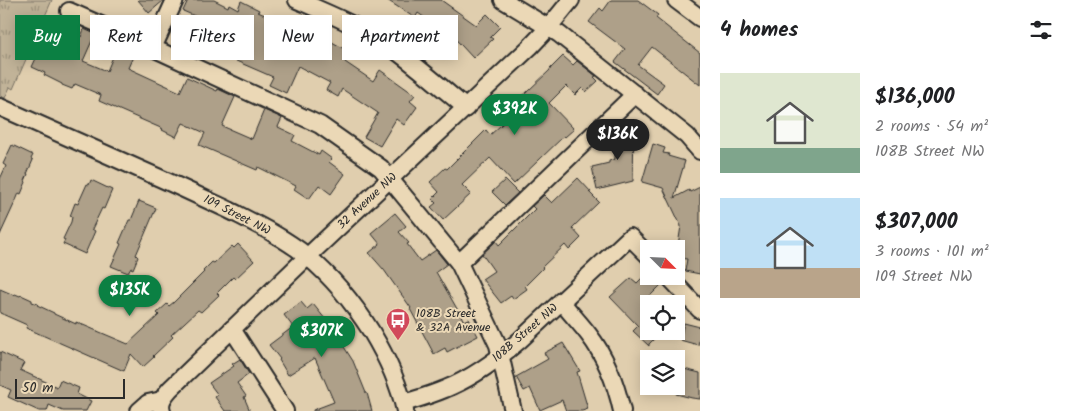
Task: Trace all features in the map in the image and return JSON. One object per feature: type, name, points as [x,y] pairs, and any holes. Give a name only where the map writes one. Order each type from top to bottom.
[{"type":"street","points":[[161,31],[175,0]]},
{"type":"street","points":[[297,0],[337,18],[386,44],[466,108]]},
{"type":"street","points":[[503,0],[549,27],[687,136],[700,151]]},
{"type":"street","name":"32 Avenue NW","points":[[162,406],[170,389],[232,328],[530,47],[571,0]]},
{"type":"street","points":[[676,0],[700,18]]},
{"type":"street","points":[[69,11],[90,20]]},
{"type":"street","points":[[161,52],[320,125],[381,168],[459,263],[498,345],[514,411]]},
{"type":"street","points":[[459,263],[635,94]]},
{"type":"street","name":"109 Street NW","points":[[0,107],[244,218],[271,232],[307,257],[348,298],[364,320],[389,364],[405,407]]},
{"type":"street","name":"108B Street NW","points":[[405,407],[446,389],[476,373],[501,356],[630,237],[640,247]]},
{"type":"street","points":[[676,285],[700,310]]},
{"type":"street","points":[[561,301],[589,336],[606,362],[615,384],[622,411]]},
{"type":"street","points":[[232,328],[285,411]]},
{"type":"street","points":[[139,411],[148,403],[162,406]]},
{"type":"green space","points":[[0,0],[52,0],[45,15],[15,15],[15,60],[26,60],[13,89],[10,87],[5,98],[0,96]]},
{"type":"building","points":[[138,0],[164,0],[149,13]]},
{"type":"building","points":[[188,0],[214,0],[228,7],[229,4],[238,9],[241,1],[265,15],[264,60],[332,60],[332,42],[342,48],[342,60],[346,60],[345,62],[373,81],[380,70],[415,95],[410,101],[417,107],[404,125],[396,119],[380,146],[364,137],[378,113],[342,89],[338,97],[326,90],[330,83],[298,66],[286,93],[269,85],[273,77],[234,60],[254,60],[254,15],[192,15],[183,11]]},
{"type":"building","points":[[387,0],[441,0],[476,25],[487,14],[500,27],[490,37],[493,39],[473,58],[458,42],[458,15],[421,15],[418,13],[417,15],[410,15]]},
{"type":"building","points":[[611,0],[638,0],[658,15],[656,18],[700,53],[700,85],[652,47],[638,65],[664,84],[657,94],[615,62],[625,49],[589,22],[600,8],[603,11]]},
{"type":"building","points":[[84,29],[90,32],[90,45],[83,61],[107,71],[112,60],[132,60],[128,68],[180,92],[187,77],[217,91],[218,89],[235,97],[222,126],[252,139],[264,110],[282,118],[278,127],[295,135],[292,141],[319,155],[321,151],[332,159],[329,162],[345,174],[331,194],[319,185],[309,199],[294,189],[296,186],[258,167],[257,170],[199,145],[205,133],[183,123],[176,137],[163,129],[99,101],[101,95],[75,84],[72,89],[62,85],[44,75],[45,73],[32,67],[35,60],[80,60],[80,37]]},
{"type":"building","points":[[563,56],[573,65],[577,61],[596,76],[594,77],[598,81],[586,92],[582,88],[575,95],[566,86],[549,103],[574,129],[564,136],[514,184],[490,158],[462,185],[471,194],[443,220],[431,207],[436,203],[432,199],[439,192],[430,182],[445,168],[447,169],[486,130],[490,135],[512,115],[507,111]]},
{"type":"building","points":[[617,125],[634,126],[633,181],[597,190],[592,167],[609,163],[609,161],[615,159],[615,127]]},
{"type":"building","points":[[653,144],[665,148],[663,153],[669,154],[668,156],[685,161],[674,198],[689,190],[690,192],[700,187],[700,274],[685,271],[687,259],[685,259],[685,240],[679,240],[681,226],[663,188],[642,182]]},
{"type":"building","points":[[12,145],[33,155],[31,159],[33,160],[21,194],[19,193],[0,235],[0,179],[6,166],[3,164]]},
{"type":"building","points":[[578,178],[599,202],[572,228],[581,238],[569,250],[565,245],[525,286],[527,289],[513,299],[511,296],[501,303],[482,279],[494,271],[482,254],[496,241],[499,245],[535,209],[532,206],[544,195],[552,203]]},
{"type":"building","points":[[91,180],[112,190],[104,209],[102,208],[92,229],[95,231],[85,254],[63,244],[65,240],[63,239],[71,222],[72,217],[70,216],[75,203],[78,204],[87,184],[89,185]]},
{"type":"building","points":[[505,180],[518,193],[505,205],[492,192]]},
{"type":"building","points":[[139,201],[156,208],[136,255],[138,257],[133,269],[131,268],[128,273],[111,266],[121,244],[119,243]]},
{"type":"building","points":[[395,213],[406,226],[399,232],[409,243],[407,244],[420,261],[436,250],[447,264],[436,272],[464,321],[469,319],[478,336],[447,352],[445,348],[434,354],[411,308],[384,270],[369,253],[380,244],[371,233]]},
{"type":"building","points":[[238,244],[254,261],[235,279],[233,277],[217,293],[219,295],[201,312],[198,310],[171,335],[173,337],[143,367],[131,354],[124,371],[26,328],[27,325],[0,313],[0,289],[14,295],[21,295],[54,314],[128,344],[159,315],[157,313],[167,304],[169,306],[174,302],[212,262],[214,263],[232,246],[234,248]]},
{"type":"building","points":[[631,278],[637,283],[640,280],[640,285],[661,285],[651,295],[640,295],[640,338],[633,331],[638,326],[610,297]]},
{"type":"building","points":[[301,302],[307,309],[313,304],[330,325],[353,361],[367,393],[372,411],[313,411],[334,402],[315,358],[288,375],[280,359],[269,345],[293,327],[284,315]]},
{"type":"building","points":[[685,323],[700,327],[698,345],[680,340],[685,340]]},
{"type":"building","points":[[643,340],[653,340],[649,346]]},
{"type":"building","points":[[563,343],[580,371],[577,372],[588,409],[566,411],[562,400],[540,410],[530,388],[524,391],[516,377],[548,359],[544,353]]},
{"type":"building","points":[[0,352],[24,363],[20,370],[57,387],[60,380],[79,388],[77,394],[91,401],[86,411],[63,411],[49,405],[47,411],[39,411],[8,397],[11,390],[0,385]]},
{"type":"building","points":[[240,359],[249,374],[237,383],[246,396],[244,397],[250,411],[225,411],[215,397],[218,395],[209,383],[234,366],[232,364]]},
{"type":"building","points":[[685,369],[700,373],[700,399],[680,395],[685,395]]},
{"type":"place","name":"108B Street & 32A Avenue","points":[[398,341]]}]
